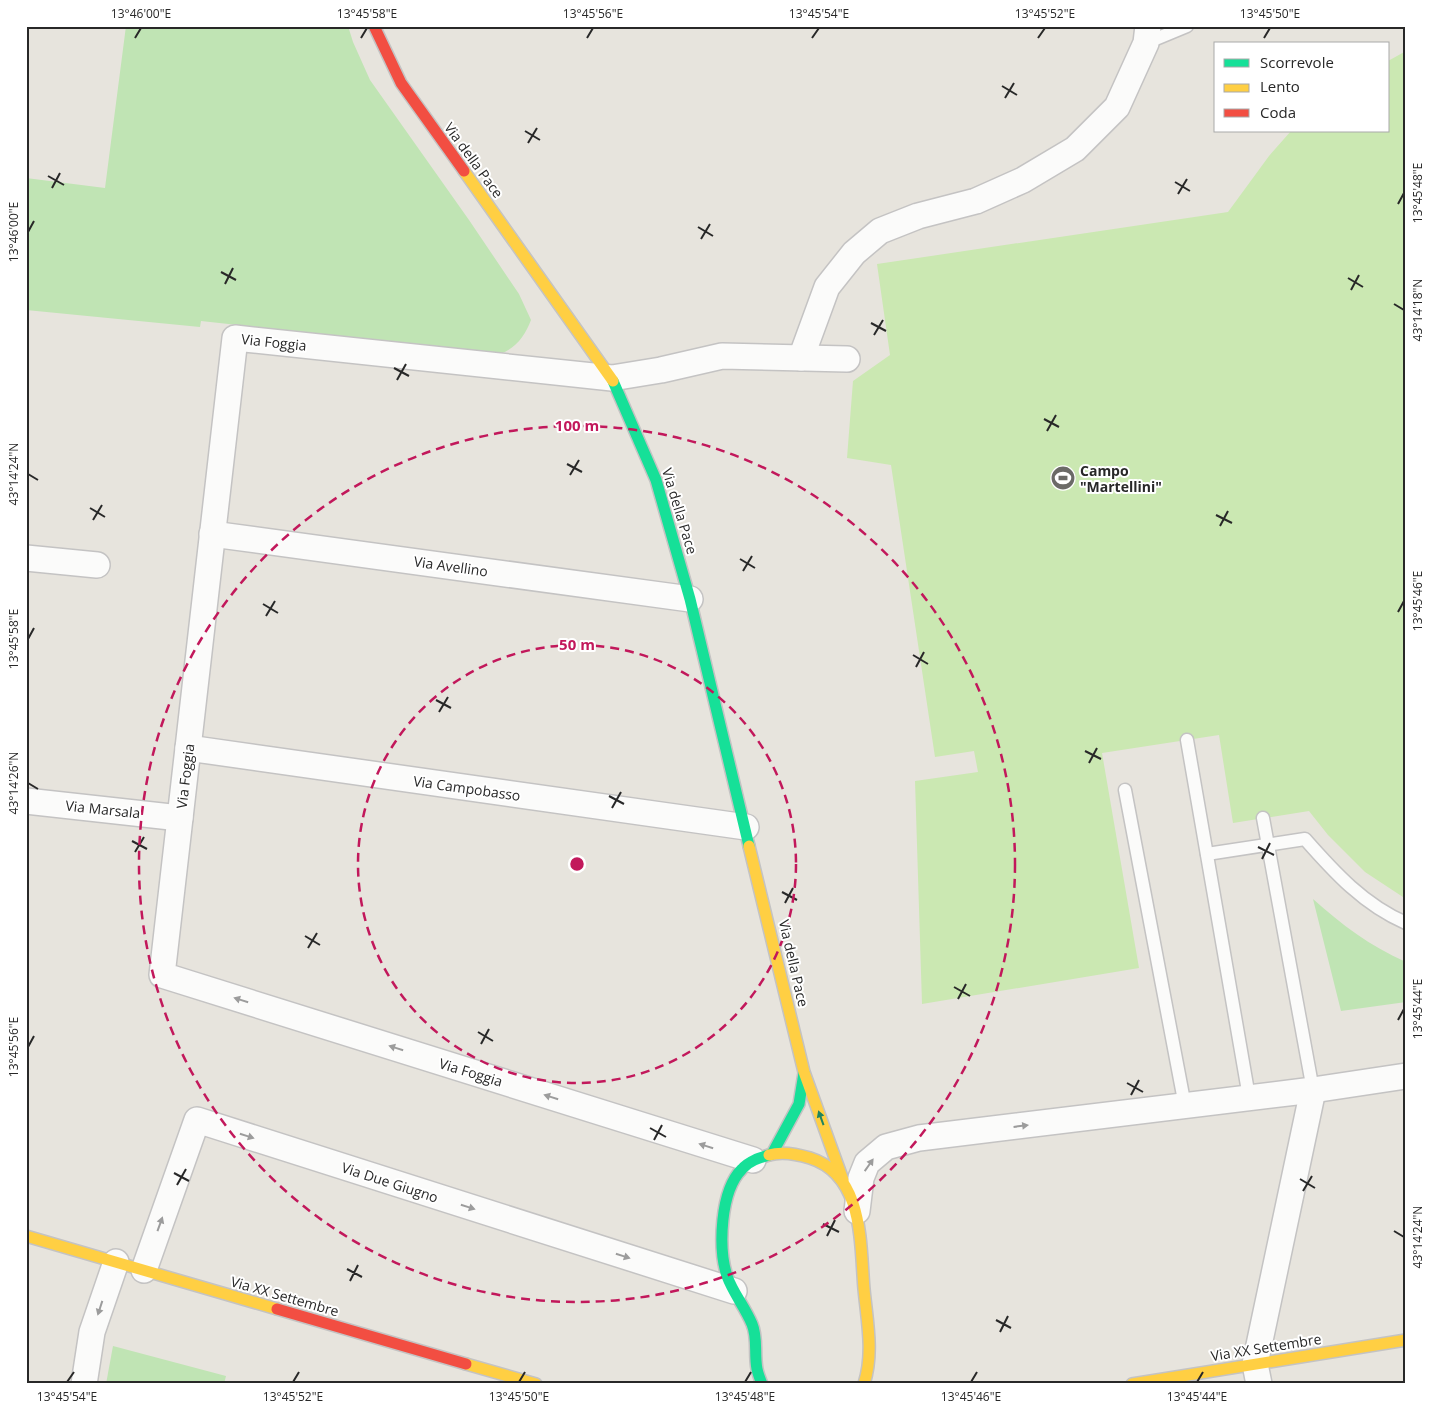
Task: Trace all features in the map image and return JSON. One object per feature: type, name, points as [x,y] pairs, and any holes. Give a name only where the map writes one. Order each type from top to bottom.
[{"type":"main road","name":"Via della Pace","points":[[374,26],[401,83],[612,378],[656,480],[690,598],[804,1072],[843,1180],[857,1211],[869,1342]]},
{"type":"main road","name":"Via della Pace","points":[[762,1384],[757,1369],[755,1335],[752,1324],[734,1292],[724,1264],[722,1243],[725,1204],[731,1184],[741,1169],[762,1157],[799,1104],[804,1072]]},
{"type":"main road","points":[[762,1157],[797,1154],[820,1161],[843,1180]]},
{"type":"main road","name":"Via XX Settembre","points":[[26,1236],[536,1384]]},
{"type":"main road","name":"Via XX Settembre","points":[[1132,1384],[1257,1374],[1406,1340]]},
{"type":"main road","points":[[869,1342],[879,1373]]},
{"type":"main road","points":[[864,1384],[869,1368],[869,1342]]},
{"type":"main road","points":[[744,1379],[757,1369]]},
{"type":"street","points":[[801,358],[828,287],[854,253],[880,230],[918,216],[976,200],[1023,180],[1075,149],[1117,107],[1147,35]]},
{"type":"street","name":"Via Foggia","points":[[612,378],[235,338],[162,975],[762,1157]]},
{"type":"street","points":[[612,378],[661,370],[722,356],[847,359]]},
{"type":"street","name":"Via Avellino","points":[[212,534],[690,598]]},
{"type":"street","points":[[26,558],[97,565]]},
{"type":"street","name":"Via Campobasso","points":[[188,748],[746,827]]},
{"type":"street","name":"Via Marsala","points":[[26,800],[180,818]]},
{"type":"street","points":[[857,1211],[861,1178],[867,1163],[886,1147],[919,1138],[1313,1090],[1406,1076]]},
{"type":"street","points":[[1257,1374],[1313,1090]]},
{"type":"street","name":"Via Due Giugno","points":[[144,1270],[197,1120],[734,1292]]},
{"type":"street","points":[[84,1384],[92,1332],[116,1262]]},
{"type":"lane","points":[[1147,35],[1188,26]]},
{"type":"lane","points":[[1187,740],[1249,1098]]},
{"type":"lane","points":[[1124,790],[1185,1106]]},
{"type":"lane","points":[[1263,818],[1313,1090]]},
{"type":"lane","points":[[1207,854],[1305,839],[1329,867],[1361,896],[1406,923]]},
{"type":"green space","points":[[126,26],[348,26],[370,80],[519,294],[531,320],[519,341],[500,354],[201,321],[200,327],[26,310],[26,178],[105,188]]},
{"type":"green space","points":[[1406,51],[1406,899],[1365,872],[1328,835],[1309,811],[1233,823],[1219,735],[1102,753],[1139,968],[922,1004],[915,781],[978,772],[974,751],[935,757],[891,465],[847,458],[853,381],[890,355],[877,264],[1228,212],[1269,156],[1290,132],[1390,132],[1390,60]]},
{"type":"green space","points":[[1313,899],[1357,934],[1380,949],[1406,962],[1406,1002],[1341,1011]]},
{"type":"green space","points":[[113,1346],[226,1376],[224,1384],[106,1384]]},
{"type":"traffic: fast","points":[[613,381],[656,480],[690,599],[749,846]]},
{"type":"traffic: fast","points":[[772,1154],[799,1104],[804,1073]]},
{"type":"traffic: fast","points":[[762,1384],[757,1369],[754,1329],[727,1276],[722,1251],[722,1236],[725,1205],[735,1179],[748,1164],[769,1155]]},
{"type":"traffic: slow","points":[[464,171],[613,381]]},
{"type":"traffic: slow","points":[[749,846],[804,1072],[843,1180]]},
{"type":"traffic: slow","points":[[769,1155],[784,1153],[810,1158],[828,1167],[841,1179],[850,1195],[856,1213],[859,1232],[869,1337],[869,1361],[864,1384]]},
{"type":"traffic: slow","points":[[26,1236],[277,1309]]},
{"type":"traffic: slow","points":[[1132,1384],[1406,1340]]},
{"type":"traffic: slow","points":[[466,1364],[536,1384]]},
{"type":"traffic: jam","points":[[374,26],[401,83],[464,171]]},
{"type":"traffic: jam","points":[[277,1309],[466,1364]]},
{"type":"place","name":"Campo \"Martellini\"","points":[[1063,478]]}]
